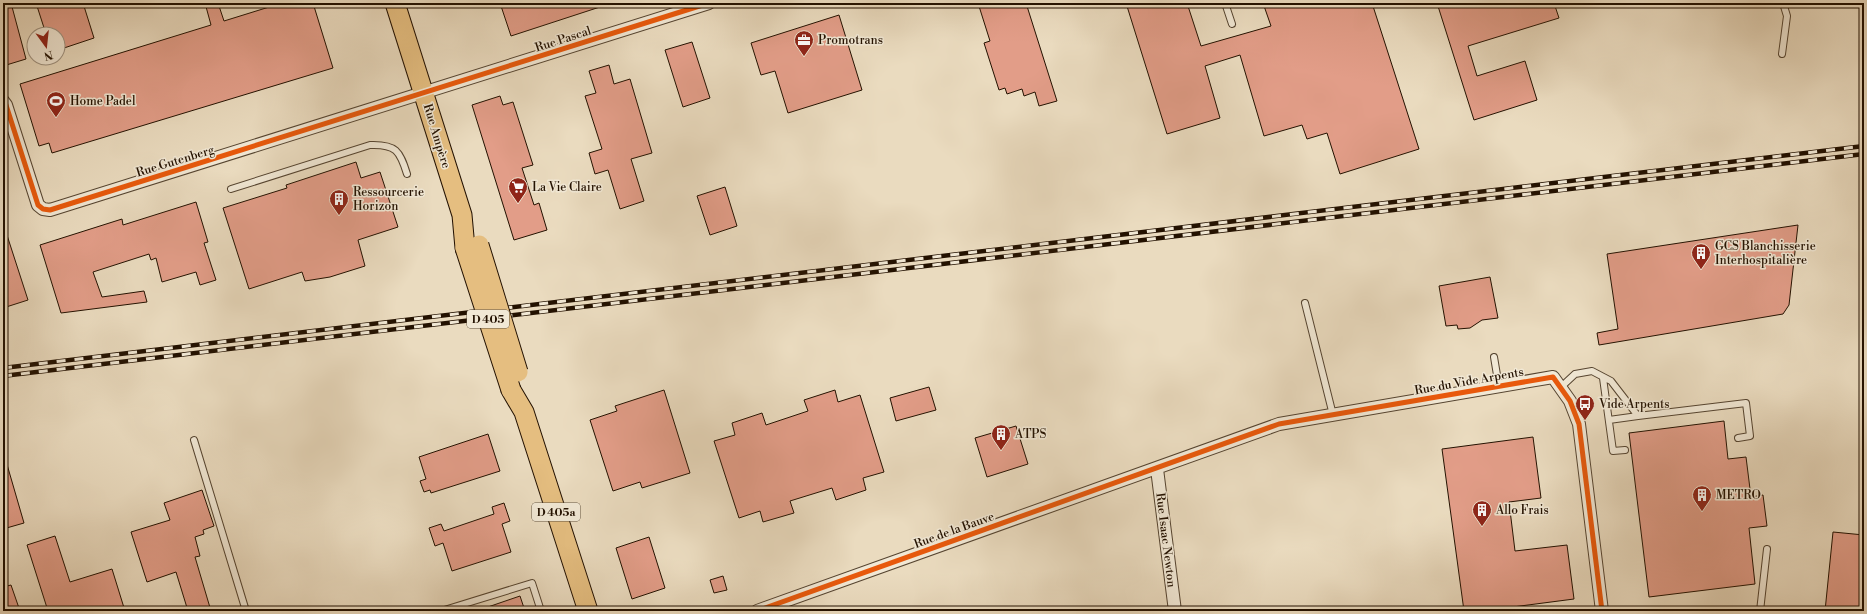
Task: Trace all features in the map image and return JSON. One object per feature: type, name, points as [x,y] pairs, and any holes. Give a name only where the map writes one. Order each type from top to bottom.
[{"type":"main road","name":"Rue Ampère","points":[[395,3],[517,388]]},
{"type":"main road","name":"D 405a","points":[[517,388],[588,611]]},
{"type":"street","name":"Rue Pascal","points":[[424,93],[709,3]]},
{"type":"street","name":"Rue Gutenberg","points":[[3,101],[6,105],[38,204],[43,209],[50,210],[424,93]]},
{"type":"street","name":"Rue du Vide Arpents","points":[[1157,469],[1279,424],[1552,377],[1570,401],[1579,424],[1602,611]]},
{"type":"street","name":"Rue de la Bauve","points":[[757,611],[1157,469]]},
{"type":"street","name":"Rue Isaac Newton","points":[[1157,469],[1175,611]]},
{"type":"lane","points":[[1225,3],[1232,24]]},
{"type":"lane","points":[[1782,54],[1788,16],[1783,3]]},
{"type":"lane","points":[[231,189],[370,145],[384,144],[395,149],[401,157],[407,174]]},
{"type":"lane","points":[[1304,303],[1333,415]]},
{"type":"lane","points":[[1494,357],[1499,387]]},
{"type":"lane","points":[[1560,388],[1575,374],[1592,371],[1611,381],[1638,416]]},
{"type":"lane","points":[[1603,378],[1613,451],[1625,450]]},
{"type":"lane","points":[[1609,420],[1746,403],[1750,436],[1738,438]]},
{"type":"lane","points":[[194,440],[246,611]]},
{"type":"lane","points":[[1760,611],[1767,549]]},
{"type":"lane","points":[[441,611],[532,583],[541,611]]},
{"type":"building","points":[[3,3],[11,3],[26,59],[3,66]]},
{"type":"building","points":[[36,3],[83,3],[94,38],[66,47],[66,26],[43,26]]},
{"type":"building","points":[[205,3],[218,3],[224,21],[282,3],[313,3],[333,68],[52,153],[49,143],[39,146],[20,84],[211,25]]},
{"type":"building","points":[[500,3],[605,3],[606,5],[511,36]]},
{"type":"building","points":[[978,3],[1026,3],[1057,101],[1039,106],[1035,92],[1024,96],[1022,89],[1007,94],[1005,88],[999,90],[984,43],[990,41]]},
{"type":"building","points":[[1126,3],[1187,3],[1201,46],[1271,26],[1263,3],[1372,3],[1419,149],[1340,174],[1327,133],[1307,139],[1302,125],[1264,136],[1240,55],[1205,66],[1220,118],[1167,134]]},
{"type":"building","points":[[1437,3],[1554,3],[1559,18],[1468,46],[1477,76],[1525,61],[1537,100],[1474,120]]},
{"type":"building","name":"Promotrans","points":[[839,15],[862,90],[788,113],[775,71],[761,75],[751,43]]},
{"type":"building","points":[[692,42],[710,98],[683,107],[665,50]]},
{"type":"building","points":[[609,65],[614,84],[630,79],[652,153],[631,159],[644,201],[620,209],[608,170],[595,174],[589,153],[602,149],[585,96],[596,93],[589,71]]},
{"type":"building","points":[[500,96],[503,105],[513,102],[533,165],[522,168],[534,205],[539,203],[547,230],[514,240],[472,105]]},
{"type":"building","name":"Ressourcerie Horizon","points":[[356,162],[361,178],[380,172],[398,227],[358,240],[365,266],[330,277],[305,281],[302,272],[249,289],[223,208],[287,188],[286,185]]},
{"type":"building","points":[[725,187],[737,226],[710,235],[697,196]]},
{"type":"building","points":[[196,202],[208,242],[204,243],[216,280],[200,285],[196,272],[162,282],[156,258],[151,260],[149,254],[93,272],[102,297],[144,291],[147,302],[61,313],[40,245],[122,219],[123,225]]},
{"type":"building","name":"GCS Blanchisserie Interhospitalière","points":[[1798,225],[1789,305],[1783,314],[1599,345],[1597,333],[1618,329],[1607,254]]},
{"type":"building","points":[[3,229],[5,229],[28,300],[3,308]]},
{"type":"building","points":[[1490,277],[1498,318],[1482,320],[1470,328],[1458,329],[1457,325],[1446,326],[1439,286]]},
{"type":"building","points":[[929,387],[936,410],[896,421],[890,398]]},
{"type":"building","points":[[664,390],[690,473],[642,488],[640,482],[613,491],[590,420],[617,411],[615,406]]},
{"type":"building","points":[[835,390],[838,402],[860,395],[884,472],[863,478],[866,490],[836,500],[832,488],[790,501],[794,513],[763,522],[760,511],[739,518],[714,441],[735,435],[732,423],[762,413],[766,425],[808,411],[804,400]]},
{"type":"building","name":"METRO","points":[[1724,421],[1728,459],[1746,457],[1751,497],[1763,495],[1767,526],[1749,528],[1755,584],[1649,597],[1629,433]]},
{"type":"building","name":"ATPS","points":[[1016,426],[1028,464],[987,477],[975,438]]},
{"type":"building","points":[[488,434],[500,471],[431,493],[430,490],[424,492],[420,481],[426,479],[419,457]]},
{"type":"building","name":"Allo Frais","points":[[1533,437],[1541,498],[1509,502],[1515,551],[1567,545],[1574,599],[1482,611],[1464,611],[1442,449]]},
{"type":"building","points":[[3,461],[6,461],[24,523],[3,529]]},
{"type":"building","points":[[202,490],[214,526],[203,530],[204,534],[195,537],[200,556],[195,557],[211,611],[188,611],[176,572],[147,582],[131,532],[170,520],[164,503]]},
{"type":"building","points":[[504,503],[510,521],[502,524],[511,552],[452,571],[443,543],[435,546],[429,528],[441,524],[444,531],[494,514],[492,507]]},
{"type":"building","points":[[1833,532],[1864,535],[1864,611],[1825,611]]},
{"type":"building","points":[[55,536],[70,582],[112,569],[125,611],[48,611],[27,545]]},
{"type":"building","points":[[649,537],[665,588],[632,599],[616,548]]},
{"type":"building","points":[[723,576],[727,590],[714,593],[710,580]]},
{"type":"building","points":[[11,585],[20,611],[3,611],[3,587]]},
{"type":"building","points":[[520,596],[525,611],[482,611],[482,609]]},
{"type":"railway","points":[[3,368],[1864,146]]},
{"type":"railway","points":[[3,376],[1864,154]]},
{"type":"cycle path","points":[[3,101],[6,105],[38,205],[43,209],[50,210],[709,3]]},
{"type":"cycle path","points":[[757,611],[1279,424],[1553,377],[1570,401],[1579,424],[1602,611]]},
{"type":"place","name":"Promotrans","points":[[804,57]]},
{"type":"place","name":"Home Padel","points":[[56,118]]},
{"type":"place","name":"La Vie Claire","points":[[518,204]]},
{"type":"place","name":"Ressourcerie Horizon","points":[[339,216]]},
{"type":"place","name":"GCS Blanchisserie Interhospitalière","points":[[1701,270]]},
{"type":"place","name":"Vide Arpents","points":[[1585,421]]},
{"type":"place","name":"ATPS","points":[[1001,451]]},
{"type":"place","name":"METRO","points":[[1702,512]]},
{"type":"place","name":"Allo Frais","points":[[1482,527]]}]
